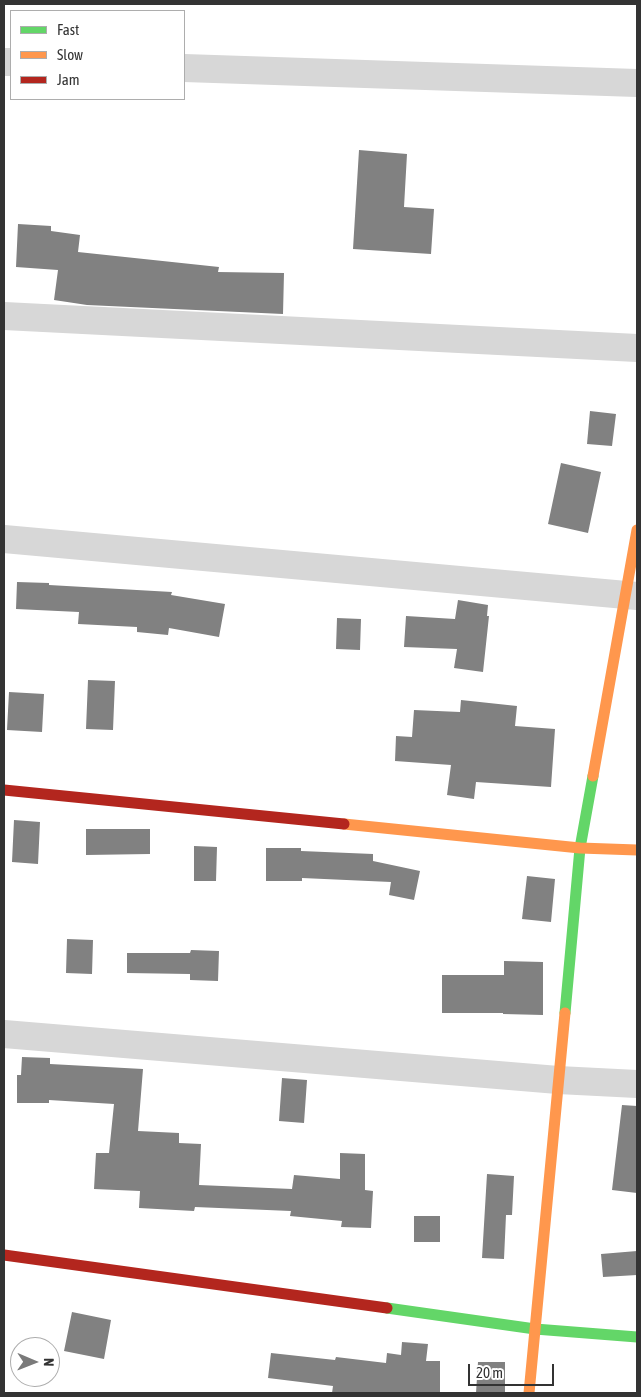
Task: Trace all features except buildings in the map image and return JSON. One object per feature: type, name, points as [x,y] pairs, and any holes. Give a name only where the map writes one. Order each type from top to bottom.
[{"type":"street","points":[[185,68],[637,83]]},
{"type":"street","points":[[4,316],[637,348]]},
{"type":"street","points":[[529,1393],[580,848],[632,595],[637,530]]},
{"type":"street","points":[[4,539],[632,595]]},
{"type":"street","points":[[4,790],[580,848],[637,850]]},
{"type":"street","points":[[4,1034],[558,1080],[637,1084]]},
{"type":"street","points":[[4,1255],[535,1329],[637,1337]]},
{"type":"traffic: fast","points":[[565,1013],[580,848],[593,776]]},
{"type":"traffic: fast","points":[[387,1308],[535,1329],[637,1337]]},
{"type":"traffic: slow","points":[[593,776],[637,530]]},
{"type":"traffic: slow","points":[[344,824],[580,848],[637,850]]},
{"type":"traffic: slow","points":[[529,1393],[565,1013]]},
{"type":"traffic: jam","points":[[4,790],[344,824]]},
{"type":"traffic: jam","points":[[4,1255],[387,1308]]}]
